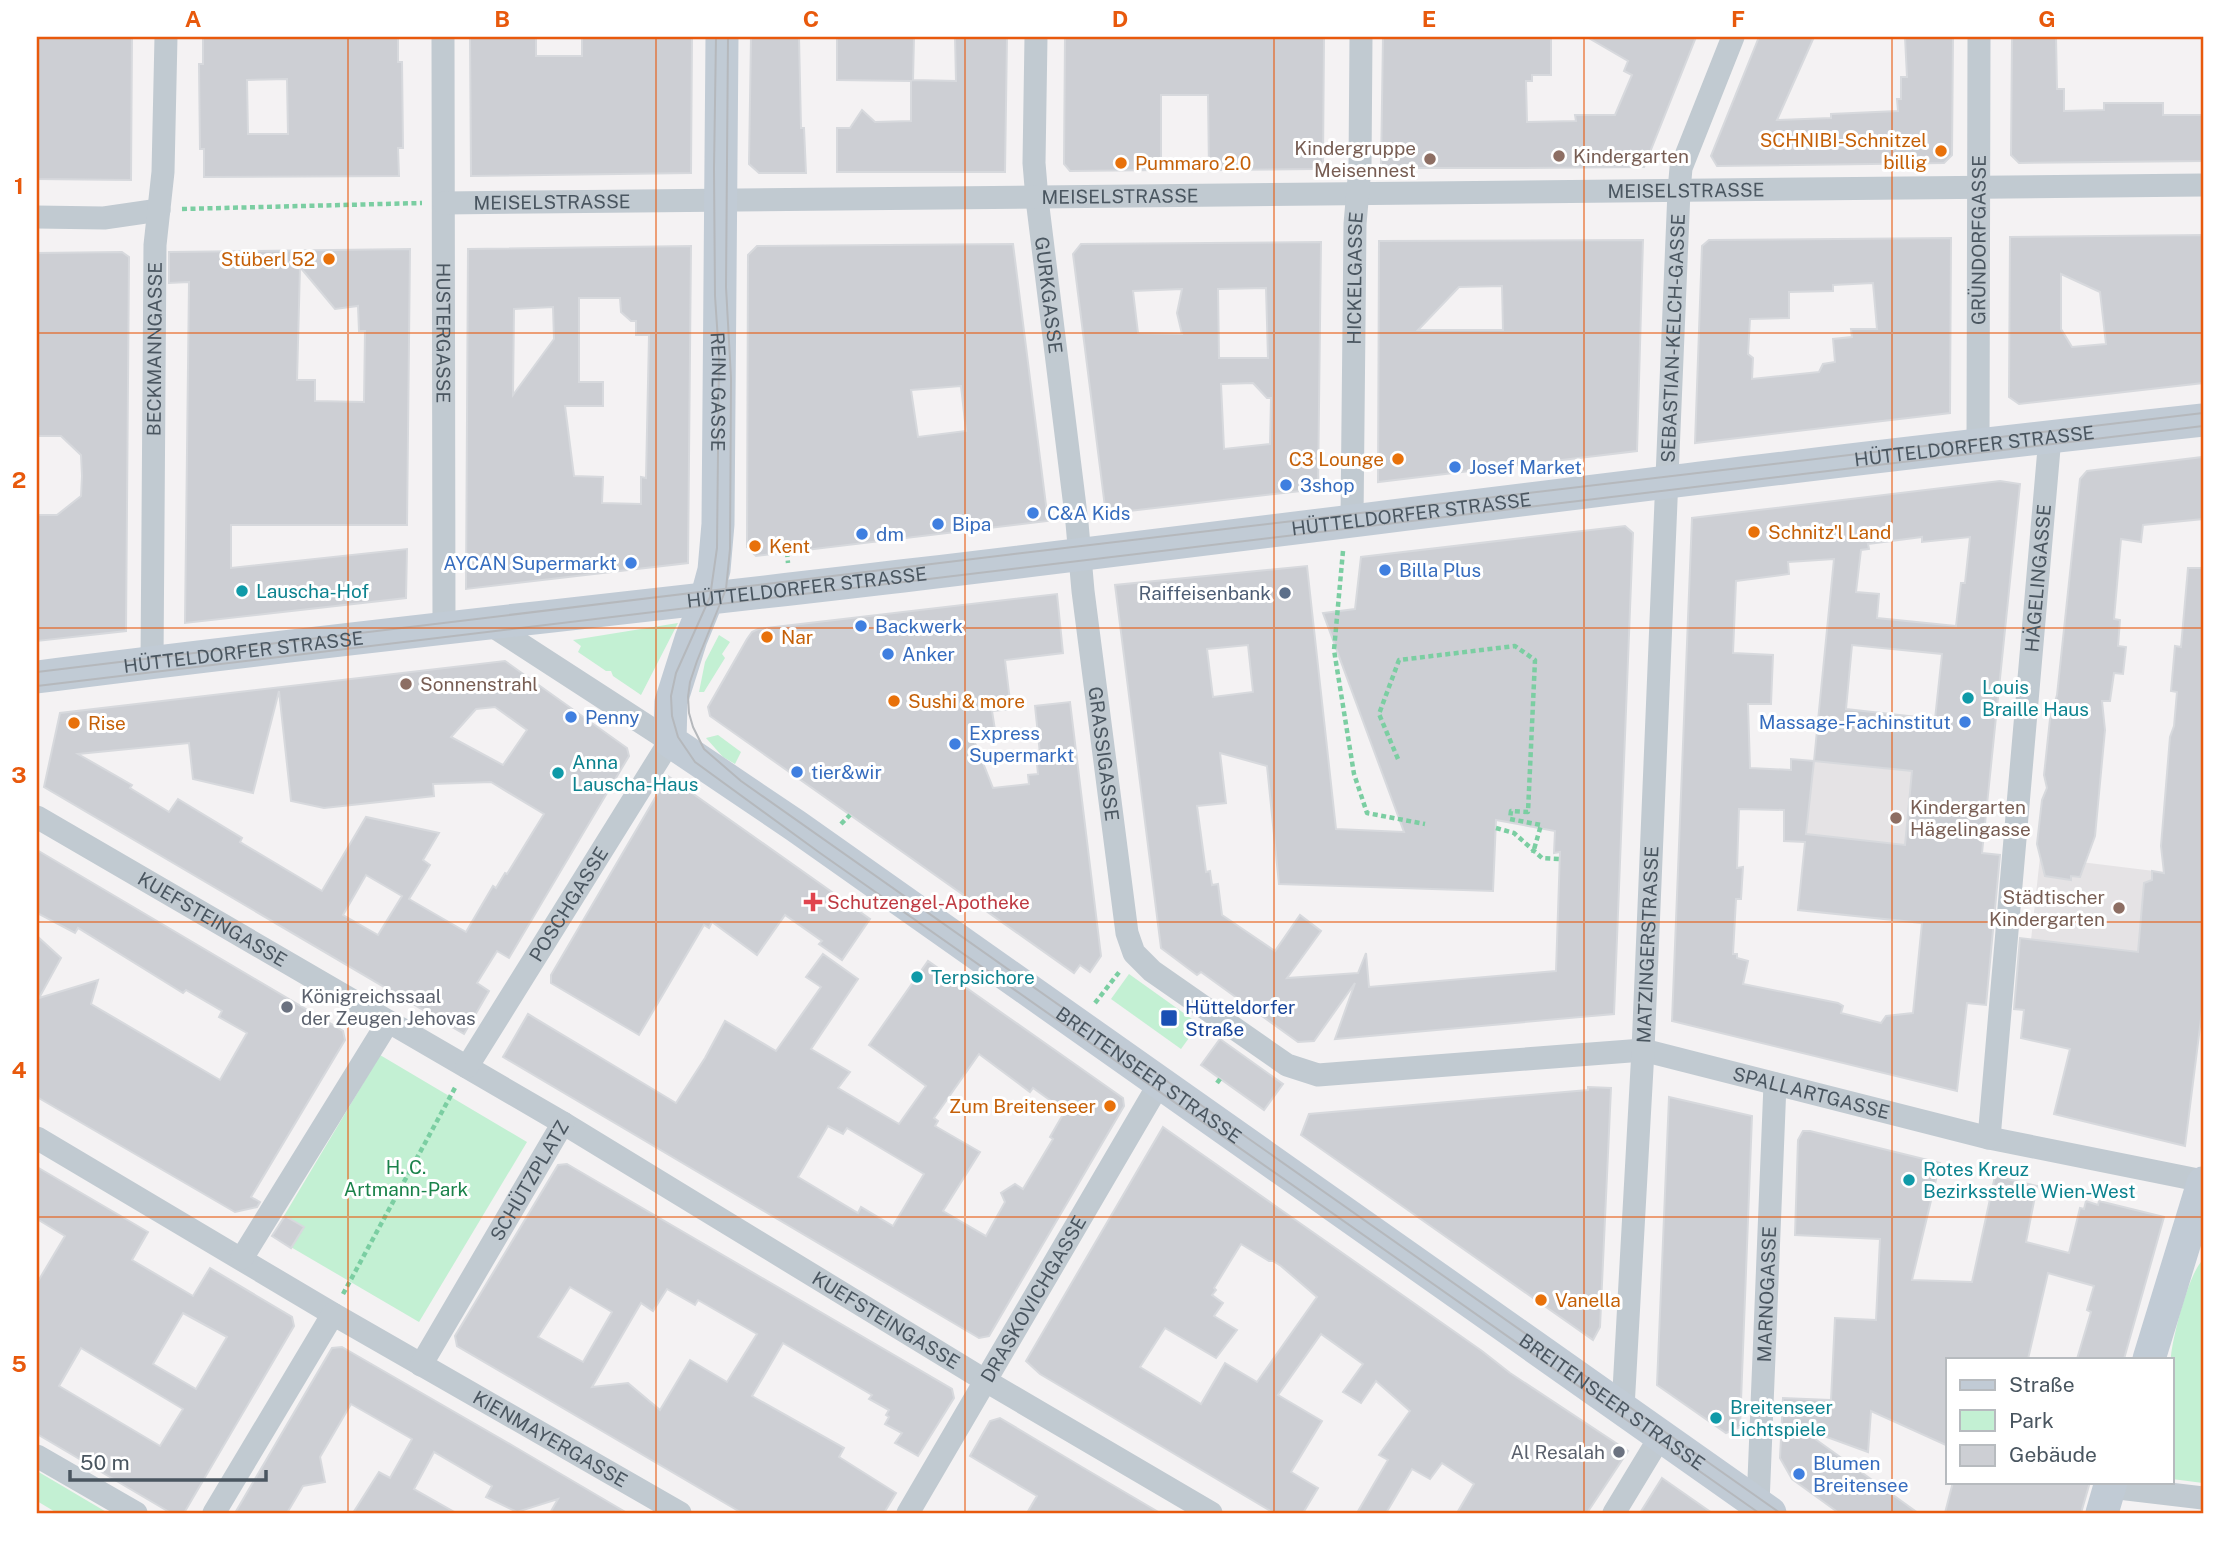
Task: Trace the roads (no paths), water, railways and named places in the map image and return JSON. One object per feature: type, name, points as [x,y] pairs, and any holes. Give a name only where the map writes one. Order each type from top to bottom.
[{"type":"street","name":"BECKMANNGASSE","points":[[152,663],[155,245],[163,172],[166,37]]},
{"type":"street","name":"HUSTERGASSE","points":[[443,37],[444,627]]},
{"type":"street","name":"REINLGASSE","points":[[670,741],[671,702],[707,597],[714,570],[718,524],[722,37]]},
{"type":"street","name":"GURKGASSE","points":[[1036,37],[1034,163],[1080,554]]},
{"type":"street","name":"HICKELGASSE","points":[[1352,520],[1355,224],[1360,167],[1361,37]]},
{"type":"street","name":"SEBASTIAN-KELCH-GASSE","points":[[1668,482],[1681,168],[1732,37]]},
{"type":"street","name":"GRÜNDORFGASSE","points":[[1978,445],[1979,37]]},
{"type":"street","name":"MEISELSTRASSE","points":[[444,203],[2203,185]]},
{"type":"street","points":[[37,217],[104,218],[159,210]]},
{"type":"street","name":"HÜTTELDORFER STRASSE","points":[[37,677],[1978,445],[2203,421]]},
{"type":"street","name":"HÄGELINGASSE","points":[[1989,1138],[2050,437]]},
{"type":"street","name":"MATZINGERSTRASSE","points":[[1623,1408],[1643,1050],[1668,482]]},
{"type":"street","name":"GRASSIGASSE","points":[[1080,554],[1127,933],[1134,953]]},
{"type":"street","name":"BREITENSEER STRASSE","points":[[488,623],[796,826],[1764,1509]]},
{"type":"street","name":"POSCHGASSE","points":[[467,1067],[670,741]]},
{"type":"street","name":"KUEFSTEINGASSE","points":[[37,817],[388,1022]]},
{"type":"street","name":"SPALLARTGASSE","points":[[1134,953],[1167,982],[1297,1069],[1318,1075],[1643,1050],[1989,1138],[2203,1182]]},
{"type":"street","points":[[242,1258],[388,1022]]},
{"type":"street","name":"SCHÜTZPLATZ","points":[[388,1022],[563,1123],[421,1365]]},
{"type":"street","name":"DRASKOVICHGASSE","points":[[908,1513],[1159,1084]]},
{"type":"street","name":"MARNOGASSE","points":[[1764,1509],[1775,1084]]},
{"type":"street","name":"KUEFSTEINGASSE","points":[[563,1123],[986,1381],[1210,1513]]},
{"type":"street","points":[[37,1138],[421,1365]]},
{"type":"street","points":[[2149,1358],[2203,1182]]},
{"type":"street","points":[[213,1512],[333,1314]]},
{"type":"street","name":"KIENMAYERGASSE","points":[[421,1365],[680,1513]]},
{"type":"street","points":[[1614,1513],[1660,1437]]},
{"type":"street","points":[[37,1456],[135,1513]]},
{"type":"street","points":[[2108,1494],[2203,1498]]},
{"type":"tram line","points":[[716,37],[715,296],[719,356],[717,548],[710,597],[676,673],[671,696],[672,716],[678,737],[695,762],[820,853],[1759,1513]]},
{"type":"tram line","points":[[728,37],[726,287],[731,378],[730,549],[726,589],[697,661],[688,697],[693,727],[704,749],[741,781],[1780,1513]]},
{"type":"tram line","points":[[37,672],[2203,413]]},
{"type":"tram line","points":[[37,686],[2203,426]]},
{"type":"place","name":"SCHNIBI-Schnitzel billig","points":[[1941,151]]},
{"type":"place","name":"Kindergarten","points":[[1559,156]]},
{"type":"place","name":"Kindergruppe Meisennest","points":[[1430,159]]},
{"type":"place","name":"Pummaro 2.0","points":[[1121,163]]},
{"type":"place","name":"Stüberl 52","points":[[329,259]]},
{"type":"place","name":"C3 Lounge","points":[[1398,459]]},
{"type":"place","name":"Josef Market","points":[[1455,467]]},
{"type":"place","name":"3shop","points":[[1286,485]]},
{"type":"place","name":"C&A Kids","points":[[1033,513]]},
{"type":"place","name":"Bipa","points":[[938,524]]},
{"type":"place","name":"Schnitz'l Land","points":[[1754,532]]},
{"type":"place","name":"dm","points":[[862,534]]},
{"type":"place","name":"Kent","points":[[755,546]]},
{"type":"place","name":"AYCAN Supermarkt","points":[[631,563]]},
{"type":"place","name":"Billa Plus","points":[[1385,570]]},
{"type":"place","name":"Lauscha-Hof","points":[[242,591]]},
{"type":"place","name":"Raiffeisenbank","points":[[1285,593]]},
{"type":"place","name":"Backwerk","points":[[861,626]]},
{"type":"place","name":"Nar","points":[[767,637]]},
{"type":"place","name":"Anker","points":[[888,654]]},
{"type":"place","name":"Sonnenstrahl","points":[[406,684]]},
{"type":"place","name":"Louis Braille Haus","points":[[1968,698]]},
{"type":"place","name":"Sushi & more","points":[[894,701]]},
{"type":"place","name":"Penny","points":[[571,717]]},
{"type":"place","name":"Massage-Fachinstitut","points":[[1965,722]]},
{"type":"place","name":"Rise","points":[[74,723]]},
{"type":"place","name":"Express Supermarkt","points":[[955,744]]},
{"type":"place","name":"tier&wir","points":[[797,772]]},
{"type":"place","name":"Anna Lauscha-Haus","points":[[558,773]]},
{"type":"place","name":"Kindergarten Hägelingasse","points":[[1896,818]]},
{"type":"place","name":"Schutzengel-Apotheke","points":[[813,902]]},
{"type":"place","name":"Städtischer Kindergarten","points":[[2119,908]]},
{"type":"place","name":"Terpsichore","points":[[917,977]]},
{"type":"place","name":"Königreichssaal der Zeugen Jehovas","points":[[287,1007]]},
{"type":"place","name":"Hütteldorfer Straße","points":[[1169,1018]]},
{"type":"place","name":"Zum Breitenseer","points":[[1110,1106]]},
{"type":"place","name":"Rotes Kreuz Bezirksstelle Wien-West","points":[[1909,1180]]},
{"type":"place","name":"Vanella","points":[[1541,1300]]},
{"type":"place","name":"Breitenseer Lichtspiele","points":[[1716,1418]]},
{"type":"place","name":"Al Resalah","points":[[1619,1452]]},
{"type":"place","name":"Blumen Breitensee","points":[[1799,1474]]},
{"type":"park label","name":"H. C. Artmann-Park","points":[[406,1178]]}]
